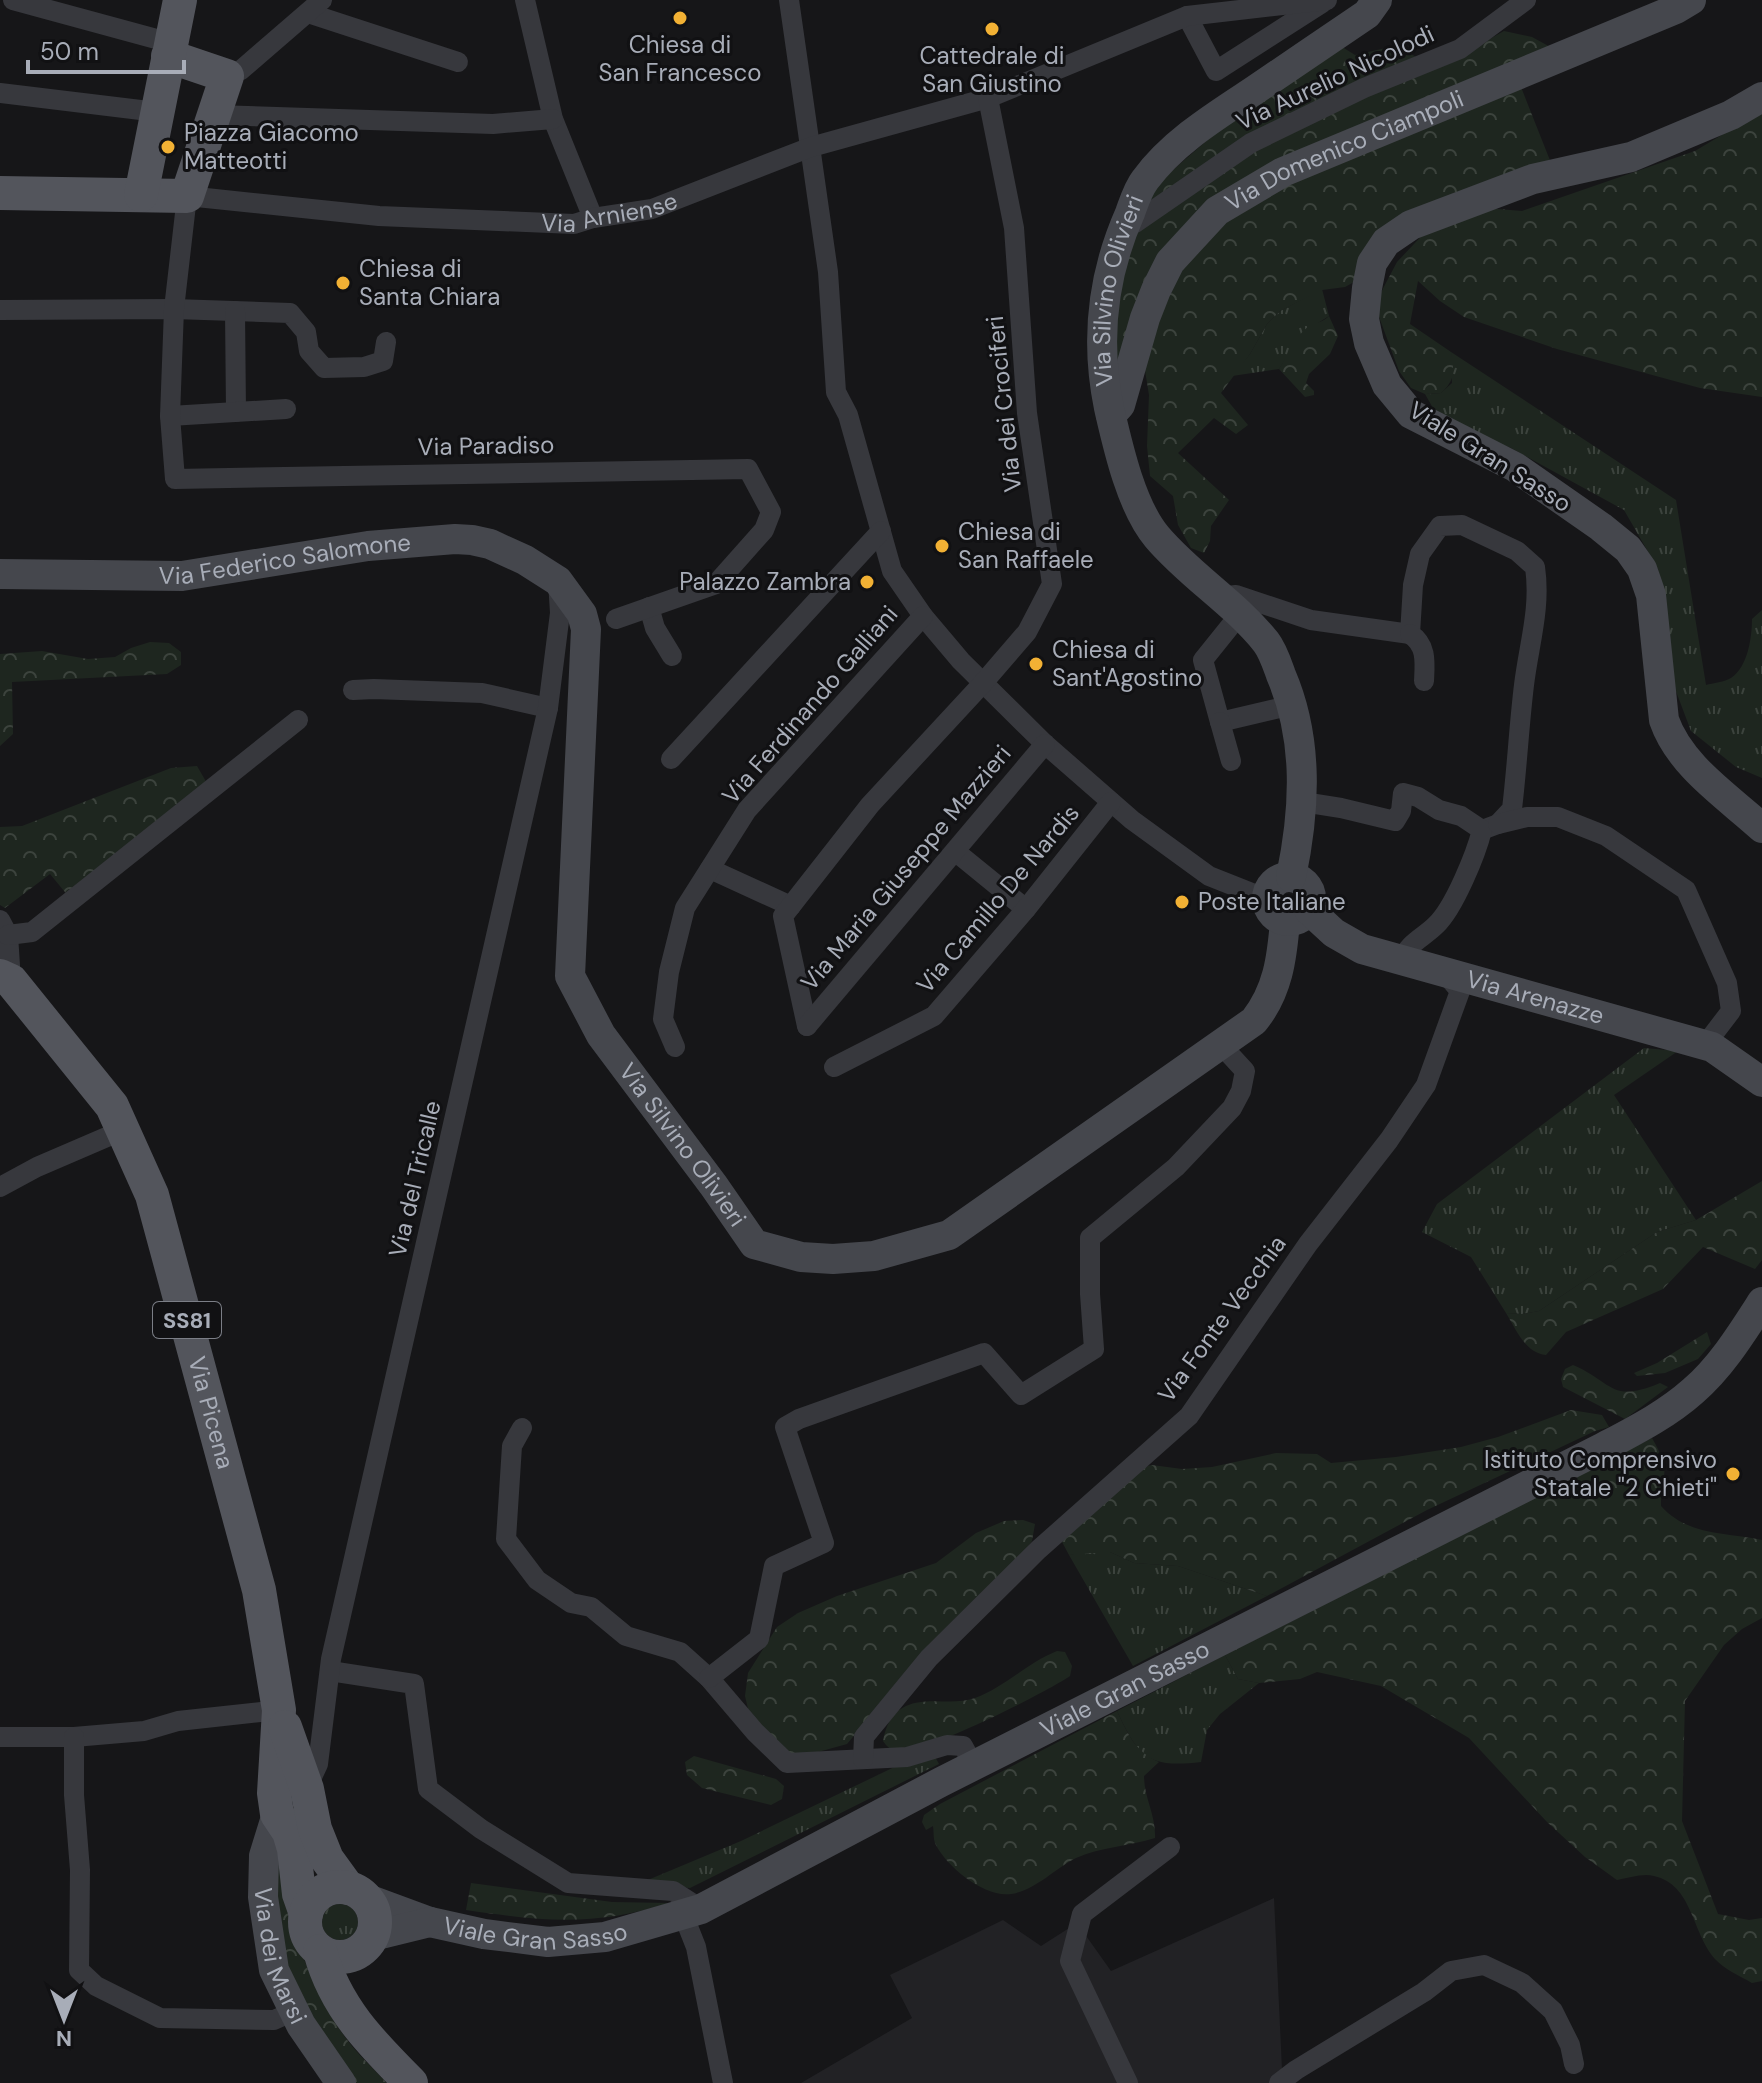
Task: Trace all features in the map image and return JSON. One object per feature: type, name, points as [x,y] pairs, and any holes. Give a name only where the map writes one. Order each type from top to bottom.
[{"type":"main road","points":[[141,195],[180,0]]},
{"type":"main road","points":[[170,49],[227,76],[187,196]]},
{"type":"main road","name":"Via Arniense","points":[[0,193],[187,196]]},
{"type":"main road","name":"Via Picena","points":[[3,979],[112,1106],[152,1195],[259,1590],[279,1710],[289,1832],[299,1894],[306,1914]]},
{"type":"main road","name":"Via Picena","points":[[285,1794],[315,1829],[327,1859],[357,1893]]},
{"type":"main road","points":[[306,1914],[317,1895],[327,1890],[357,1893]]},
{"type":"main road","name":"SS81","points":[[357,1893],[375,1916],[370,1940]]},
{"type":"main road","name":"SS81","points":[[306,1914],[307,1934],[320,1951],[327,1979],[363,2034],[411,2083]]},
{"type":"main road","points":[[320,1951],[329,1956],[350,1956],[370,1940]]},
{"type":"main road","points":[[351,2013],[356,1973],[370,1940]]},
{"type":"street","points":[[13,0],[170,49]]},
{"type":"street","points":[[525,0],[553,119],[593,218]]},
{"type":"street","points":[[789,0],[828,272],[836,392],[848,415],[892,571],[923,616],[983,683],[1045,744],[1111,802],[1220,882],[1287,910]]},
{"type":"street","name":"Via Arniense","points":[[1187,16],[1216,71],[1326,0]]},
{"type":"street","name":"Via Arniense","points":[[187,196],[379,216],[557,226],[574,224],[652,209],[811,147],[988,98],[1187,16],[1326,0]]},
{"type":"street","name":"Via Silvino Olivieri","points":[[605,623],[570,976],[601,1035],[754,1244],[801,1257],[833,1259],[874,1256],[949,1235],[1254,1021],[1270,996],[1280,968],[1287,910],[1311,903],[1305,883],[1291,877],[1303,802],[1300,752],[1292,705],[1269,645],[1157,536],[1144,517],[1124,463],[1111,415],[1103,377],[1101,325],[1117,244],[1143,181],[1181,142],[1367,14],[1377,0]]},
{"type":"street","name":"Via Aurelio Nicolodi","points":[[1125,225],[1135,223],[1251,143],[1364,88],[1460,49],[1526,0]]},
{"type":"street","name":"Via Domenico Ciampoli","points":[[1111,415],[1120,405],[1145,318],[1170,262],[1217,211],[1283,172],[1676,9],[1691,0]]},
{"type":"street","points":[[227,76],[241,70],[315,6],[458,62]]},
{"type":"street","points":[[0,93],[157,112]]},
{"type":"street","name":"Viale Gran Sasso","points":[[1762,97],[1731,115],[1631,157],[1533,179],[1411,225],[1386,242],[1372,263],[1364,319],[1369,343],[1387,385],[1411,414],[1515,467],[1628,549],[1642,569],[1651,595],[1664,720],[1670,736],[1684,758],[1762,828]]},
{"type":"street","name":"Via dei Crociferi","points":[[787,911],[870,805],[1027,632],[1052,584],[1027,413],[1014,228],[988,98]]},
{"type":"street","points":[[215,115],[493,124],[553,119]]},
{"type":"street","points":[[187,196],[174,309],[170,416],[286,409]]},
{"type":"street","points":[[0,310],[174,309],[290,313],[306,332],[309,351],[324,368],[364,367],[383,361],[386,342]]},
{"type":"street","points":[[235,311],[236,412]]},
{"type":"street","name":"Via Paradiso","points":[[170,416],[175,479],[748,469],[771,512],[764,530],[716,584],[649,607]]},
{"type":"street","points":[[1402,960],[1407,948],[1438,924],[1490,827],[1512,809],[1523,692],[1537,615],[1539,592],[1535,567],[1517,551],[1462,525],[1440,526],[1420,554],[1413,585],[1410,634]]},
{"type":"street","points":[[671,759],[881,531]]},
{"type":"street","name":"Via Federico Salomone","points":[[0,574],[182,576],[368,546],[455,539],[490,544],[525,560],[558,581]]},
{"type":"street","points":[[558,581],[582,614],[605,623],[649,607],[655,628],[672,656]]},
{"type":"street","name":"Via del Tricalle","points":[[285,1794],[312,1777],[318,1764],[330,1671],[548,708],[560,613],[558,581]]},
{"type":"street","points":[[1231,761],[1203,660],[1236,595],[1311,620],[1410,634],[1424,652],[1424,681]]},
{"type":"street","name":"Via Ferdinando Galliani","points":[[675,1047],[663,1019],[669,972],[685,908],[747,810],[923,616]]},
{"type":"street","points":[[353,690],[482,693],[548,708]]},
{"type":"street","points":[[1220,722],[1292,705]]},
{"type":"street","points":[[3,979],[4,927],[32,932],[298,720]]},
{"type":"street","name":"Via Maria Giuseppe Mazzieri","points":[[787,911],[807,1026],[1045,744]]},
{"type":"street","points":[[1303,802],[1395,821],[1401,811],[1403,793],[1418,797],[1439,810],[1490,827],[1527,817],[1558,817],[1606,836],[1686,890],[1711,942],[1727,983],[1731,1011],[1705,1045]]},
{"type":"street","name":"Via Camillo De Nardis","points":[[834,1067],[934,1016],[1026,909],[1111,802]]},
{"type":"street","points":[[956,852],[1026,909]]},
{"type":"street","points":[[710,869],[787,911]]},
{"type":"street","name":"Via Arenazze","points":[[1287,910],[1362,949],[1712,1047],[1762,1082]]},
{"type":"street","name":"Via Fonte Vecchia","points":[[863,1759],[864,1737],[929,1658],[1038,1550],[1189,1416],[1308,1244],[1389,1140],[1426,1085],[1460,991],[1444,972]]},
{"type":"street","points":[[709,1678],[759,1639],[774,1566],[824,1543],[785,1427],[808,1415],[984,1353],[1021,1395],[1094,1349],[1090,1238],[1176,1167],[1232,1108],[1241,1091],[1245,1071],[1222,1046]]},
{"type":"street","points":[[0,1187],[37,1167],[123,1130]]},
{"type":"street","name":"Viale Gran Sasso","points":[[357,1893],[430,1922],[484,1934],[548,1942],[605,1937],[692,1912],[1602,1448],[1663,1414],[1693,1391],[1726,1354],[1762,1302]]},
{"type":"street","points":[[522,1428],[512,1446],[506,1539],[537,1580],[571,1603],[591,1607],[626,1636],[680,1652],[709,1678],[755,1732],[787,1763],[907,1757],[947,1745],[963,1746],[974,1766]]},
{"type":"street","points":[[330,1671],[414,1684],[428,1789],[481,1829],[568,1883],[673,1891],[692,1912],[723,2083]]},
{"type":"street","points":[[0,1737],[74,1737],[144,1731],[178,1721],[279,1710]]},
{"type":"street","points":[[74,1737],[74,1795],[80,1870],[79,1970],[96,1986],[160,2018],[274,2020],[294,2011]]},
{"type":"street","name":"Via dei Marsi","points":[[285,1794],[264,1856],[263,1897],[274,1970],[294,2011],[341,2083]]},
{"type":"street","points":[[1128,2083],[1070,1961],[1082,1914],[1170,1847]]},
{"type":"street","name":"Viale Gran Sasso","points":[[370,1940],[430,1922]]},
{"type":"street","points":[[1279,2083],[1424,1992],[1451,1971],[1484,1965],[1522,1983],[1553,2011],[1570,2045],[1574,2064]]},
{"type":"shaded area","points":[[1274,1898],[1282,2069],[1274,2083],[801,2083],[912,2018],[890,1975],[1003,1920],[1041,1946],[1077,1923],[1111,1971]]},
{"type":"green space","points":[[1504,31],[1532,37],[1554,49],[1211,202],[1119,369],[1107,346],[1127,238],[1159,182],[1240,112],[1339,45],[1355,55],[1399,45],[1420,60],[1463,54]]},
{"type":"green space","points":[[1519,82],[1553,168],[1443,204],[1354,282],[1345,287],[1322,290],[1280,311],[1267,324],[1250,354],[1221,393],[1248,425],[1236,434],[1214,418],[1178,453],[1229,500],[1211,526],[1210,541],[1204,553],[1191,548],[1178,525],[1173,496],[1150,476],[1147,446],[1149,395],[1142,352],[1176,264],[1250,199]]},
{"type":"green space","points":[[1762,111],[1762,397],[1700,388],[1557,349],[1464,317],[1418,281],[1410,324],[1451,352],[1453,370],[1452,379],[1441,393],[1425,394],[1411,388],[1399,371],[1378,314],[1378,298],[1397,262],[1431,226],[1473,207],[1522,211],[1695,151]]},
{"type":"green space","points":[[1322,289],[1329,316],[1302,333],[1279,369],[1232,376],[1250,354],[1267,324],[1280,311]]},
{"type":"green space","points":[[1329,316],[1338,336],[1330,354],[1309,374],[1306,383],[1314,395],[1305,397],[1279,369],[1301,333]]},
{"type":"green space","points":[[1451,352],[1676,500],[1706,685],[1737,673],[1748,651],[1752,619],[1762,610],[1762,778],[1736,767],[1691,731],[1674,686],[1658,569],[1624,510],[1511,448],[1467,431],[1433,408],[1425,394],[1441,393],[1452,383]]},
{"type":"green space","points":[[150,642],[169,643],[181,652],[181,665],[167,674],[12,682],[13,734],[0,746],[0,654],[42,651],[88,659],[115,657]]},
{"type":"green space","points":[[197,766],[208,785],[69,897],[50,874],[5,908],[0,905],[0,827],[22,826],[171,768]]},
{"type":"green space","points":[[1644,1048],[1678,1051],[1614,1095],[1696,1220],[1657,1232],[1539,1311],[1506,1313],[1471,1257],[1422,1232],[1437,1204]]},
{"type":"green space","points":[[1762,1181],[1762,1260],[1755,1269],[1703,1247],[1663,1289],[1566,1332],[1546,1355],[1527,1345],[1506,1313],[1539,1311],[1657,1232],[1696,1220]]},
{"type":"green space","points":[[1707,1332],[1711,1344],[1698,1359],[1665,1373],[1637,1376],[1634,1373],[1657,1363]]},
{"type":"green space","points":[[1573,1365],[1621,1391],[1644,1389],[1660,1383],[1668,1387],[1625,1419],[1563,1387],[1561,1379],[1565,1369]]},
{"type":"green space","points":[[1571,1410],[1602,1415],[1609,1427],[1427,1510],[1267,1596],[1178,1566],[1134,1563],[1110,1552],[1069,1555],[1061,1540],[1144,1467],[1212,1467],[1276,1453],[1317,1454],[1331,1463],[1396,1457],[1461,1447]]},
{"type":"green space","points":[[1652,1438],[1664,1466],[1661,1506],[1672,1516],[1695,1528],[1762,1540],[1762,1618],[1742,1629],[1724,1645],[1685,1701],[1682,1821],[1718,1914],[1749,1920],[1762,1918],[1762,1981],[1752,1983],[1715,1959],[1677,1889],[1667,1881],[1650,1875],[1617,1880],[1585,1857],[1547,1822],[1469,1738],[1381,1686],[1317,1672],[1300,1679],[1259,1683],[1238,1679],[1225,1655]]},
{"type":"green space","points":[[1023,1520],[1035,1524],[1032,1541],[1024,1552],[888,1695],[847,1744],[807,1755],[785,1753],[751,1721],[745,1696],[748,1673],[777,1627],[798,1613],[837,1596],[936,1563],[976,1533],[1004,1521]]},
{"type":"green space","points":[[1110,1552],[1134,1563],[1178,1566],[1267,1596],[1133,1666],[1069,1555]]},
{"type":"green space","points":[[1057,1651],[1065,1652],[1072,1666],[1070,1676],[1036,1695],[932,1743],[896,1751],[883,1741],[890,1720],[906,1706],[975,1698]]},
{"type":"green space","points":[[1225,1655],[1238,1679],[1259,1683],[1220,1714],[1207,1730],[1201,1762],[1169,1763],[1147,1756],[1132,1740],[1117,1711]]},
{"type":"green space","points":[[1117,1711],[1138,1748],[1159,1762],[1144,1776],[1155,1838],[1076,1858],[1037,1884],[1011,1894],[1001,1894],[979,1886],[941,1854],[935,1843],[933,1826],[926,1830],[922,1822],[924,1815]]},
{"type":"green space","points":[[934,1755],[939,1764],[690,1888],[643,1882],[741,1841],[911,1759]]},
{"type":"green space","points":[[694,1756],[776,1779],[784,1786],[782,1799],[771,1805],[702,1788],[687,1775],[685,1762]]},
{"type":"green space","points":[[278,1848],[292,1922],[319,1994],[350,2043],[387,2083],[349,2083],[304,2016],[273,1930]]},
{"type":"green space","points":[[471,1883],[612,1902],[669,1903],[592,1919],[519,1917],[466,1910]]},
{"type":"green space","points":[[340,1904],[353,1909],[358,1922],[353,1935],[340,1940],[327,1935],[322,1922],[327,1909]]},
{"type":"place","name":"Chiesa di San Francesco","points":[[680,18]]},
{"type":"place","name":"Cattedrale di San Giustino","points":[[992,29]]},
{"type":"place","name":"Piazza Giacomo Matteotti","points":[[168,147]]},
{"type":"place","name":"Chiesa di Santa Chiara","points":[[343,283]]},
{"type":"place","name":"Chiesa di San Raffaele","points":[[942,546]]},
{"type":"place","name":"Palazzo Zambra","points":[[867,582]]},
{"type":"place","name":"Chiesa di Sant'Agostino","points":[[1036,664]]},
{"type":"place","name":"Poste Italiane","points":[[1182,902]]},
{"type":"place","name":"Istituto Comprensivo Statale \"2 Chieti\"","points":[[1733,1474]]}]
